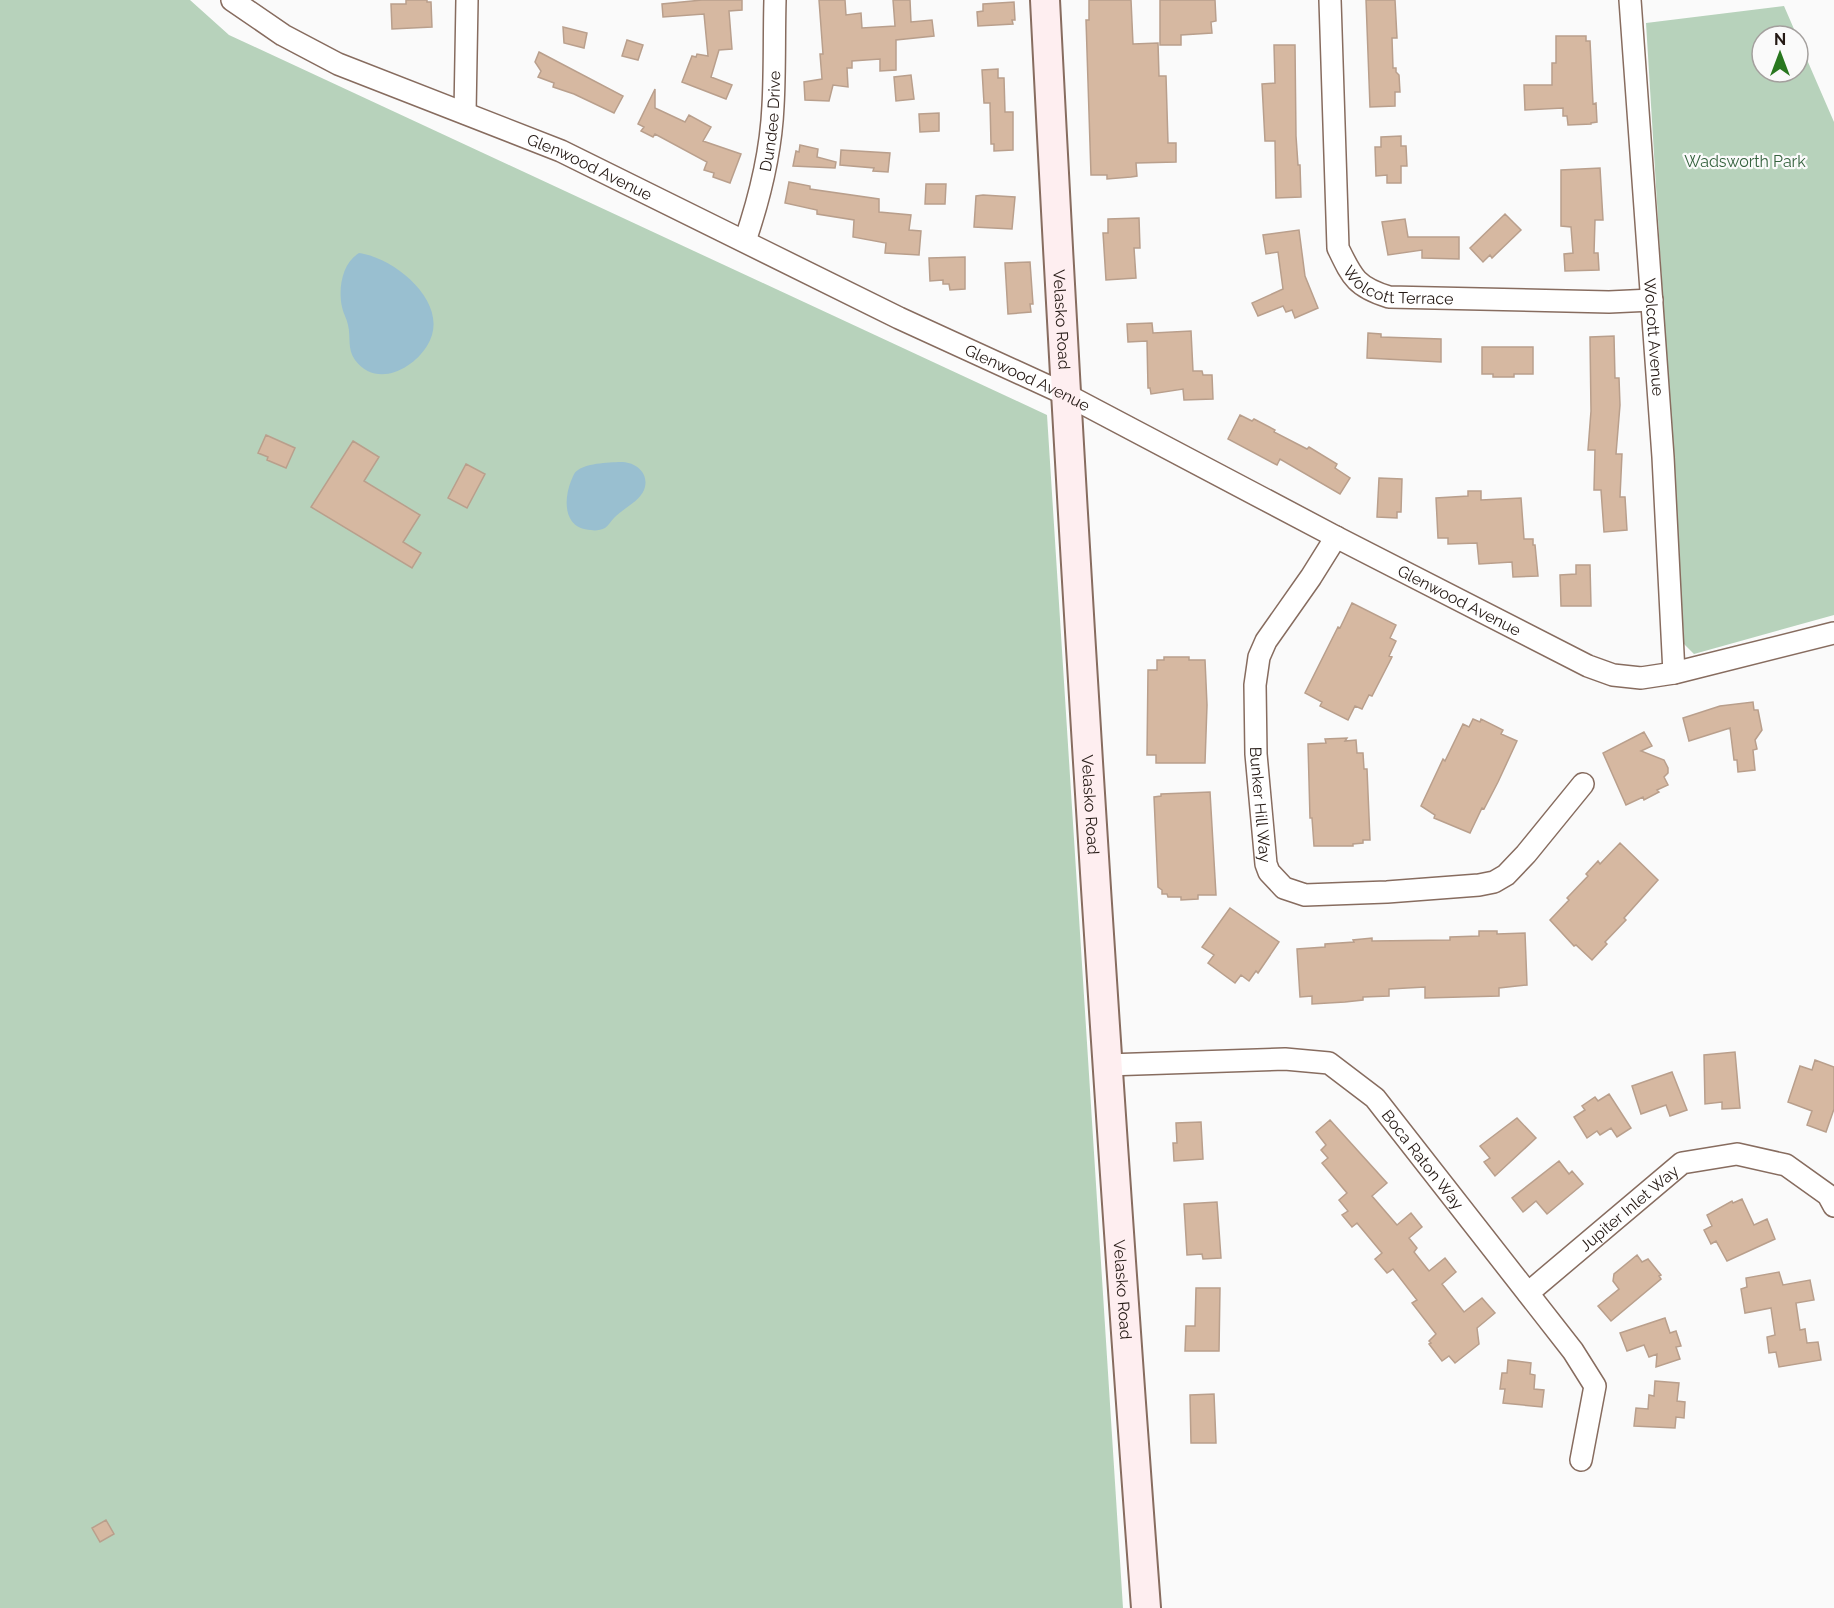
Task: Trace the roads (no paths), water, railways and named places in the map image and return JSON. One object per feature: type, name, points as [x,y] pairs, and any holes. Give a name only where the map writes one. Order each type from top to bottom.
[{"type":"street","points":[[465,113],[467,0]]},
{"type":"street","name":"Dundee Drive","points":[[745,241],[757,205],[769,143],[773,107],[775,0]]},
{"type":"street","name":"Velasko Road","points":[[1045,0],[1065,394],[1107,1065],[1146,1608]]},
{"type":"street","name":"Wolcott Terrace","points":[[1330,0],[1338,248],[1350,274],[1361,285],[1389,297],[1609,302],[1652,300]]},
{"type":"street","name":"Wolcott Avenue","points":[[1630,0],[1663,457],[1674,673]]},
{"type":"street","name":"Glenwood Avenue","points":[[242,4],[283,35],[338,64],[561,151],[899,318],[1065,394],[1336,537],[1588,666],[1613,675],[1641,678],[1674,673],[1834,633]]},
{"type":"street","name":"Bunker Hill Way","points":[[1336,537],[1266,641],[1259,657],[1255,685],[1256,754],[1266,864],[1269,873],[1284,888],[1305,895],[1387,892],[1494,882],[1506,875],[1526,854],[1583,784]]},
{"type":"street","name":"Boca Raton Way","points":[[1107,1065],[1284,1059],[1329,1063],[1375,1098],[1573,1351],[1595,1386],[1581,1460]]},
{"type":"street","name":"Jupiter Inlet Way","points":[[1528,1293],[1682,1163],[1737,1155],[1786,1165],[1828,1195],[1834,1206]]},
{"type":"water","points":[[359,253],[389,264],[404,274],[427,300],[433,315],[433,330],[427,346],[412,362],[393,372],[373,373],[355,360],[351,352],[348,325],[341,300],[341,285],[345,270],[353,257]]},
{"type":"water","points":[[623,462],[637,467],[644,474],[645,484],[642,494],[605,528],[593,530],[575,525],[568,513],[567,497],[576,472],[593,464]]},
{"type":"park label","name":"Wadsworth Park","points":[[1745,161]]}]
